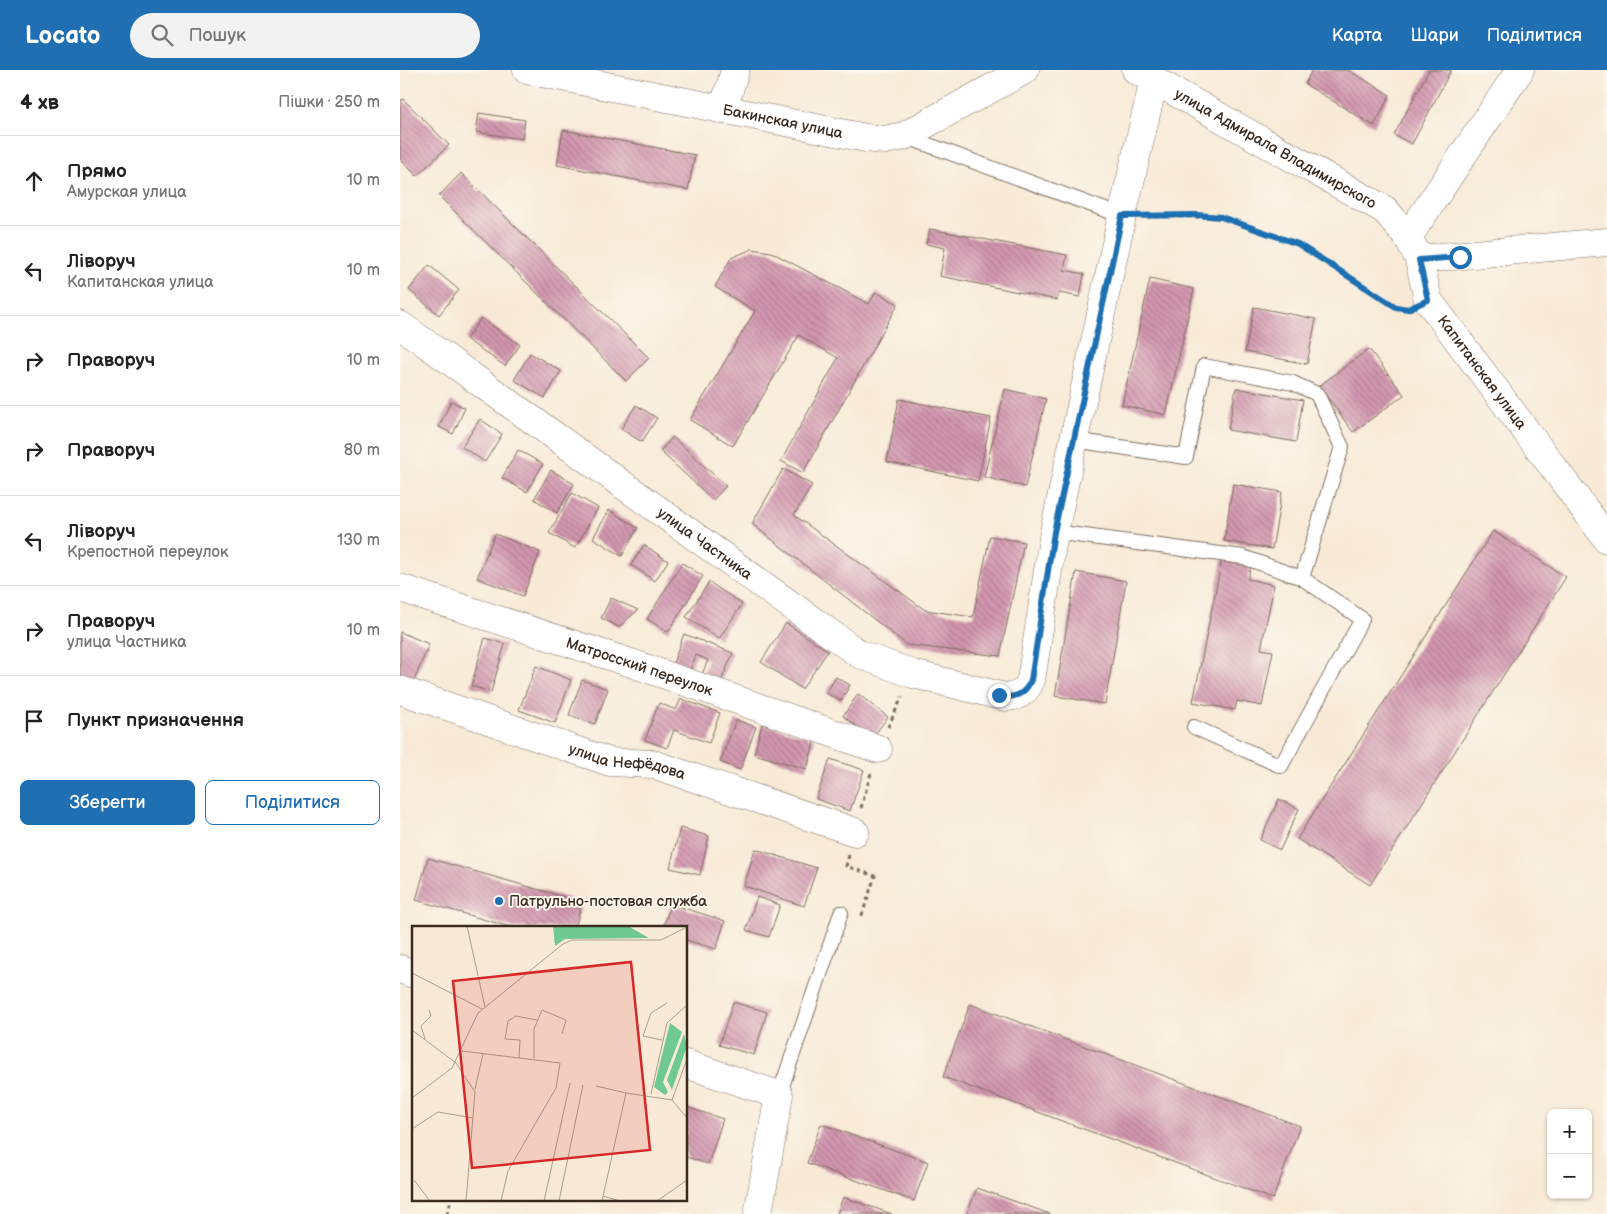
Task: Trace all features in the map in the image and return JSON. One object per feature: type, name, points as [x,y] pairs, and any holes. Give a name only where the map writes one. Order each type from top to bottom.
[{"type":"street","name":"Бакинская улица","points":[[527,70],[866,138],[885,140],[904,136],[1024,70]]},
{"type":"street","points":[[723,110],[735,70]]},
{"type":"street","points":[[1413,248],[1520,70]]},
{"type":"street","points":[[1054,532],[1122,216],[1145,75]]},
{"type":"street","name":"улица Адмирала Владимирского","points":[[1145,75],[1385,210],[1413,248]]},
{"type":"street","points":[[1413,248],[1607,242]]},
{"type":"street","name":"Капитанская улица","points":[[1413,248],[1428,300],[1607,538]]},
{"type":"street","name":"улица Частника","points":[[400,325],[859,654],[914,674],[1005,697],[1018,695],[1024,691],[1031,680],[1054,532]]},
{"type":"street","name":"Матросский переулок","points":[[400,588],[631,663],[878,749]]},
{"type":"street","name":"улица Нефёдова","points":[[400,690],[610,762],[653,764],[855,832]]},
{"type":"street","points":[[400,969],[412,973]]},
{"type":"street","points":[[688,1065],[780,1095],[758,1214]]},
{"type":"lane","points":[[904,136],[1122,216]]},
{"type":"lane","points":[[1074,440],[1186,457],[1204,366],[1292,383],[1317,394],[1342,447],[1302,578]]},
{"type":"lane","points":[[1054,532],[1243,557],[1302,578],[1362,619],[1281,766],[1194,727]]},
{"type":"lane","points":[[780,1095],[841,913]]},
{"type":"path","points":[[1122,216],[1198,215],[1221,217],[1298,244],[1396,307],[1408,309],[1428,300]]},
{"type":"building","points":[[1312,70],[1348,70],[1390,95],[1374,126],[1305,84]]},
{"type":"building","points":[[1429,70],[1451,70],[1412,144],[1394,135]]},
{"type":"building","points":[[403,99],[449,145],[417,176],[400,159],[400,102]]},
{"type":"building","points":[[479,113],[525,120],[522,139],[476,132]]},
{"type":"building","points":[[563,130],[695,155],[688,190],[557,165]]},
{"type":"building","points":[[461,173],[649,358],[626,381],[439,196]]},
{"type":"building","points":[[930,229],[1067,255],[1064,270],[1084,274],[1080,297],[1059,293],[1057,300],[940,276],[945,248],[926,244]]},
{"type":"building","points":[[752,249],[771,252],[869,304],[876,292],[898,304],[803,473],[781,461],[838,358],[799,335],[733,446],[690,420],[755,311],[715,287],[731,258]]},
{"type":"building","points":[[429,265],[459,290],[439,315],[409,290]]},
{"type":"building","points":[[1150,279],[1194,289],[1166,415],[1122,405]]},
{"type":"building","points":[[1254,307],[1316,319],[1307,364],[1245,352]]},
{"type":"building","points":[[481,318],[520,345],[505,366],[466,339]]},
{"type":"building","points":[[1369,349],[1404,395],[1353,432],[1319,386]]},
{"type":"building","points":[[530,353],[561,371],[545,398],[514,380]]},
{"type":"building","points":[[1236,388],[1303,400],[1296,442],[1228,430]]},
{"type":"building","points":[[1005,389],[1046,399],[1025,487],[984,477]]},
{"type":"building","points":[[899,399],[991,418],[978,481],[887,462]]},
{"type":"building","points":[[451,401],[465,408],[453,434],[439,427]]},
{"type":"building","points":[[636,405],[657,418],[642,442],[621,429]]},
{"type":"building","points":[[480,419],[502,434],[485,462],[462,447]]},
{"type":"building","points":[[673,437],[726,486],[713,500],[660,451]]},
{"type":"building","points":[[518,450],[543,464],[527,492],[502,478]]},
{"type":"building","points":[[783,469],[812,485],[794,515],[925,610],[973,617],[990,536],[1024,542],[1000,656],[907,645],[752,524]]},
{"type":"building","points":[[551,470],[574,484],[557,513],[534,499]]},
{"type":"building","points":[[1233,484],[1282,492],[1272,549],[1224,541]]},
{"type":"building","points":[[572,493],[598,508],[575,548],[549,533]]},
{"type":"building","points":[[609,510],[638,528],[622,556],[593,538]]},
{"type":"building","points":[[1493,531],[1566,577],[1370,885],[1297,839]]},
{"type":"building","points":[[495,534],[540,552],[523,596],[477,578]]},
{"type":"building","points":[[644,545],[668,561],[655,581],[631,565]]},
{"type":"building","points":[[1222,559],[1251,565],[1248,579],[1274,585],[1261,649],[1273,651],[1262,706],[1237,701],[1235,710],[1193,702]]},
{"type":"building","points":[[682,563],[703,576],[668,632],[647,619]]},
{"type":"building","points":[[1076,572],[1126,581],[1105,704],[1055,696]]},
{"type":"building","points":[[709,582],[742,604],[719,639],[686,617]]},
{"type":"building","points":[[611,598],[638,610],[619,627],[601,618]]},
{"type":"building","points":[[786,623],[828,651],[802,689],[761,662]]},
{"type":"building","points":[[400,632],[429,644],[414,681],[400,675]]},
{"type":"building","points":[[684,634],[733,653],[720,684],[701,677],[708,660],[696,655],[689,673],[672,666]]},
{"type":"building","points":[[485,638],[505,644],[491,692],[471,686]]},
{"type":"building","points":[[536,666],[571,680],[555,723],[519,710]]},
{"type":"building","points":[[836,677],[850,685],[841,701],[826,693]]},
{"type":"building","points":[[582,680],[608,689],[595,724],[569,715]]},
{"type":"building","points":[[858,694],[888,717],[872,738],[843,716]]},
{"type":"building","points":[[681,699],[720,713],[709,743],[674,730],[667,748],[645,740],[659,703],[676,710]]},
{"type":"building","points":[[736,720],[756,727],[740,770],[720,762]]},
{"type":"building","points":[[762,724],[815,739],[807,769],[754,754]]},
{"type":"building","points":[[830,759],[864,770],[850,811],[816,799]]},
{"type":"building","points":[[1279,799],[1299,809],[1280,850],[1260,840]]},
{"type":"building","points":[[680,828],[709,836],[700,875],[670,868]]},
{"type":"building","points":[[755,849],[817,868],[804,906],[744,886]]},
{"type":"building","points":[[428,858],[582,902],[576,926],[507,926],[416,900]]},
{"type":"building","points":[[757,897],[780,905],[769,937],[746,930]]},
{"type":"building","points":[[671,904],[725,921],[716,949],[688,941],[688,926],[664,926]]},
{"type":"building","points":[[733,1002],[767,1012],[754,1055],[719,1045]]},
{"type":"building","points":[[970,1004],[1300,1126],[1273,1199],[943,1077]]},
{"type":"building","points":[[688,1108],[723,1119],[708,1164],[688,1158]]},
{"type":"building","points":[[821,1124],[928,1162],[914,1201],[807,1163]]},
{"type":"building","points":[[977,1188],[1050,1214],[967,1214]]},
{"type":"building","points":[[843,1197],[892,1214],[837,1214]]},
{"type":"place","name":"Патрульно-постовая служба","points":[[499,901]]},
{"type":"route","points":[[999,695],[1012,697],[1018,695],[1024,691],[1031,680],[1054,532],[1122,216],[1198,215],[1221,217],[1298,244],[1396,307],[1408,309],[1428,300],[1419,260],[1460,257]]}]
